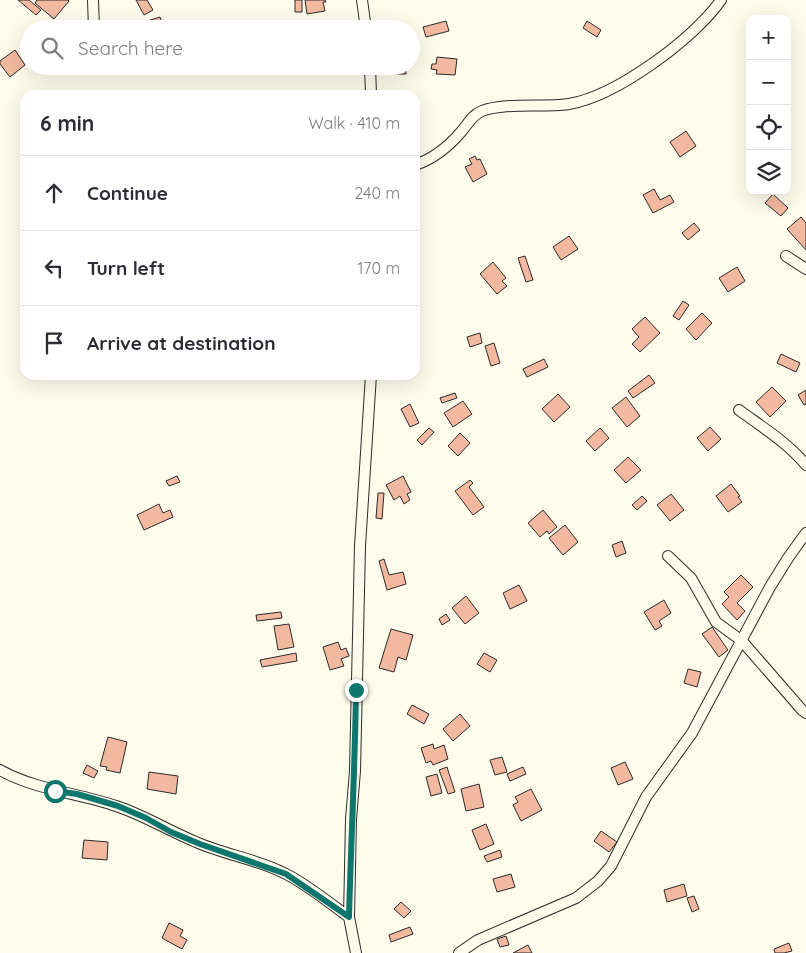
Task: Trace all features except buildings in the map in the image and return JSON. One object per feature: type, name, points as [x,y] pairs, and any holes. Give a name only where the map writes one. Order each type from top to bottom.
[{"type":"street","points":[[93,0],[94,20]]},
{"type":"street","points":[[362,0],[365,20]]},
{"type":"street","points":[[420,164],[441,151],[461,132],[472,117],[481,112],[494,108],[568,104],[588,100],[621,83],[664,55],[694,29],[721,0]]},
{"type":"street","points":[[370,75],[371,90]]},
{"type":"street","points":[[786,256],[806,269]]},
{"type":"street","points":[[356,953],[349,917],[351,819],[355,771],[360,546],[371,380]]},
{"type":"street","points":[[739,410],[780,440],[806,465]]},
{"type":"street","points":[[459,953],[478,940],[576,898],[598,882],[611,866],[646,797],[692,733],[770,587],[806,533]]},
{"type":"street","points":[[668,556],[691,578],[716,622],[742,641],[806,713]]},
{"type":"street","points":[[0,770],[14,778],[35,785],[55,791],[77,794],[118,806],[200,844],[286,874],[349,917]]},
{"type":"route","points":[[55,791],[77,794],[118,806],[200,844],[269,866],[299,882],[349,917],[356,690]]}]
